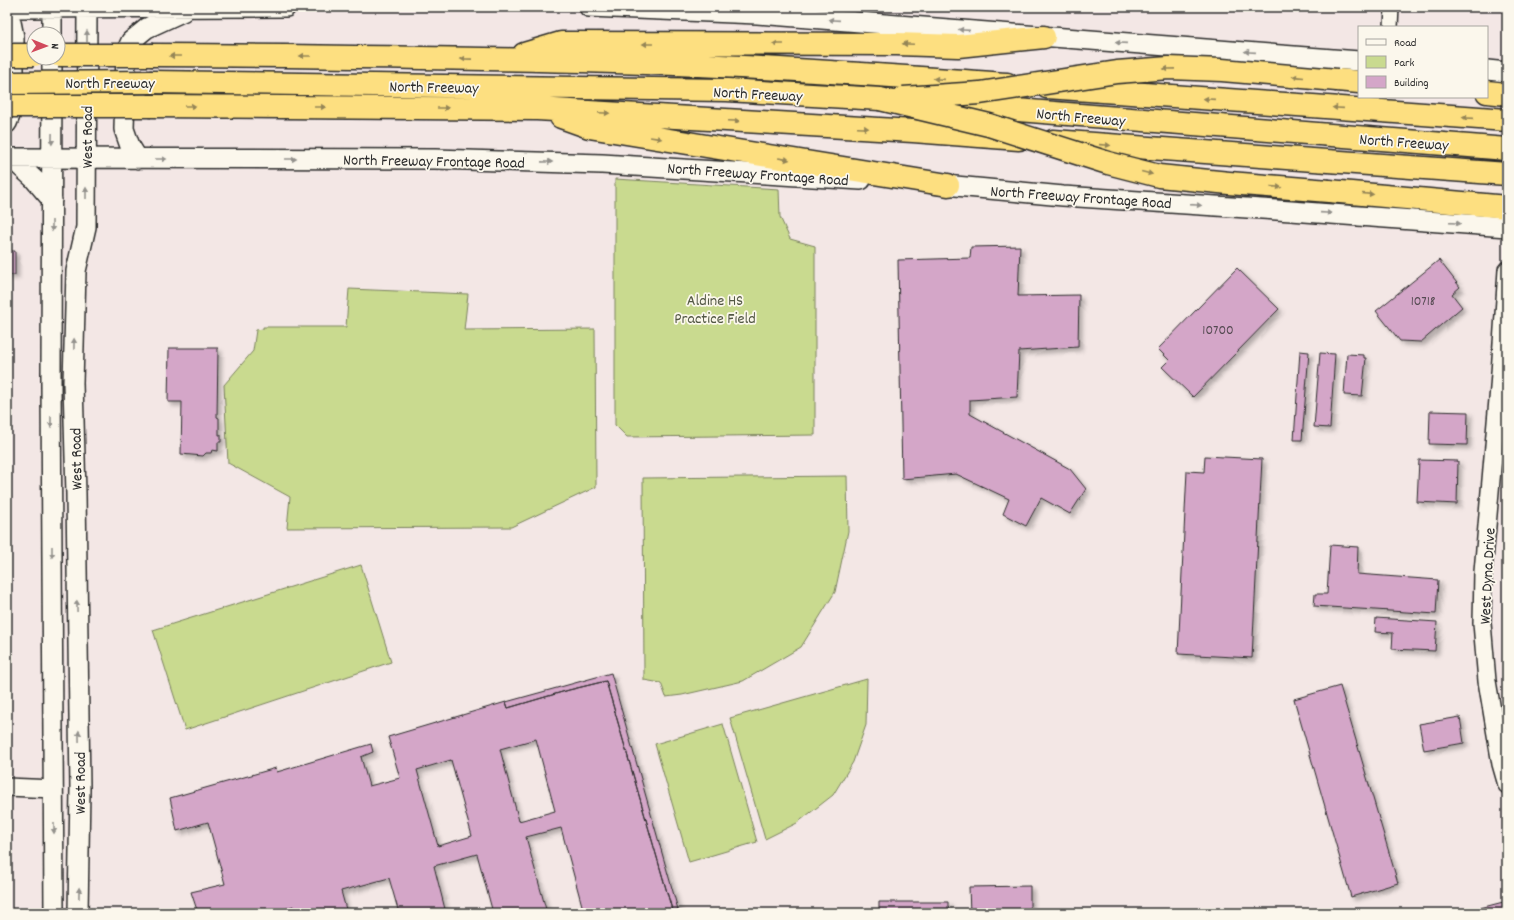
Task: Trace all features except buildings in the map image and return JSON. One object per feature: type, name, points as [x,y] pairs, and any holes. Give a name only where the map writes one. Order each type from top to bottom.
[{"type":"highway","points":[[505,60],[561,44],[897,44],[958,46],[1044,37]]},
{"type":"highway","points":[[7,55],[26,55]]},
{"type":"highway","name":"North Freeway","points":[[66,55],[344,56],[698,65],[880,75],[1507,120]]},
{"type":"highway","points":[[880,100],[980,93],[1117,72],[1169,68],[1222,70],[1358,82]]},
{"type":"highway","name":"North Freeway","points":[[7,83],[152,82],[727,90],[880,100],[1507,149]]},
{"type":"highway","points":[[1488,92],[1507,94]]},
{"type":"highway","points":[[880,100],[989,125],[1108,163],[1159,176],[1507,207]]},
{"type":"highway","name":"North Freeway","points":[[7,106],[537,109],[921,132],[1507,174]]},
{"type":"highway","points":[[537,109],[589,127],[948,185]]},
{"type":"main road","points":[[7,8],[286,7]]},
{"type":"main road","points":[[590,7],[757,14],[1358,61]]},
{"type":"main road","points":[[52,8],[52,26]]},
{"type":"main road","name":"West Road","points":[[78,913],[80,789],[73,383],[76,271],[86,226],[87,8]]},
{"type":"main road","points":[[138,159],[130,146],[124,129],[126,52],[131,41],[147,28],[190,8]]},
{"type":"main road","points":[[7,17],[11,22],[14,37],[14,106],[7,123]]},
{"type":"main road","name":"West Road","points":[[52,66],[51,383],[54,913]]},
{"type":"main road","points":[[1488,70],[1507,72]]},
{"type":"main road","points":[[9,158],[34,179],[52,200]]},
{"type":"main road","name":"North Freeway Frontage Road","points":[[9,158],[435,159],[602,164],[948,185],[965,188],[1070,196],[1291,210],[1507,227]]},
{"type":"main road","points":[[51,272],[76,271]]},
{"type":"main road","points":[[51,383],[73,383]]},
{"type":"main road","points":[[54,789],[80,789]]},
{"type":"street","points":[[1391,26],[1392,7]]},
{"type":"street","name":"West Dyna Drive","points":[[1507,270],[1499,388],[1483,572],[1482,623],[1487,681],[1501,764],[1507,785]]},
{"type":"street","points":[[7,787],[54,789]]},
{"type":"green space","name":"Aldine HS Practice Field","points":[[615,179],[779,189],[780,217],[790,239],[815,246],[815,435],[627,437],[615,425]]},
{"type":"green space","points":[[349,289],[468,294],[464,330],[595,329],[596,487],[511,527],[287,528],[290,497],[228,463],[224,385],[253,351],[256,330],[263,329],[263,327],[346,327]]},
{"type":"green space","points":[[847,476],[848,531],[835,592],[801,647],[743,681],[682,695],[666,697],[661,683],[644,680],[643,478]]},
{"type":"green space","points":[[361,565],[391,662],[185,730],[153,630]]},
{"type":"green space","points":[[867,679],[866,725],[853,762],[833,795],[797,823],[765,839],[730,718]]},
{"type":"green space","points":[[723,724],[757,842],[689,862],[655,744]]}]
